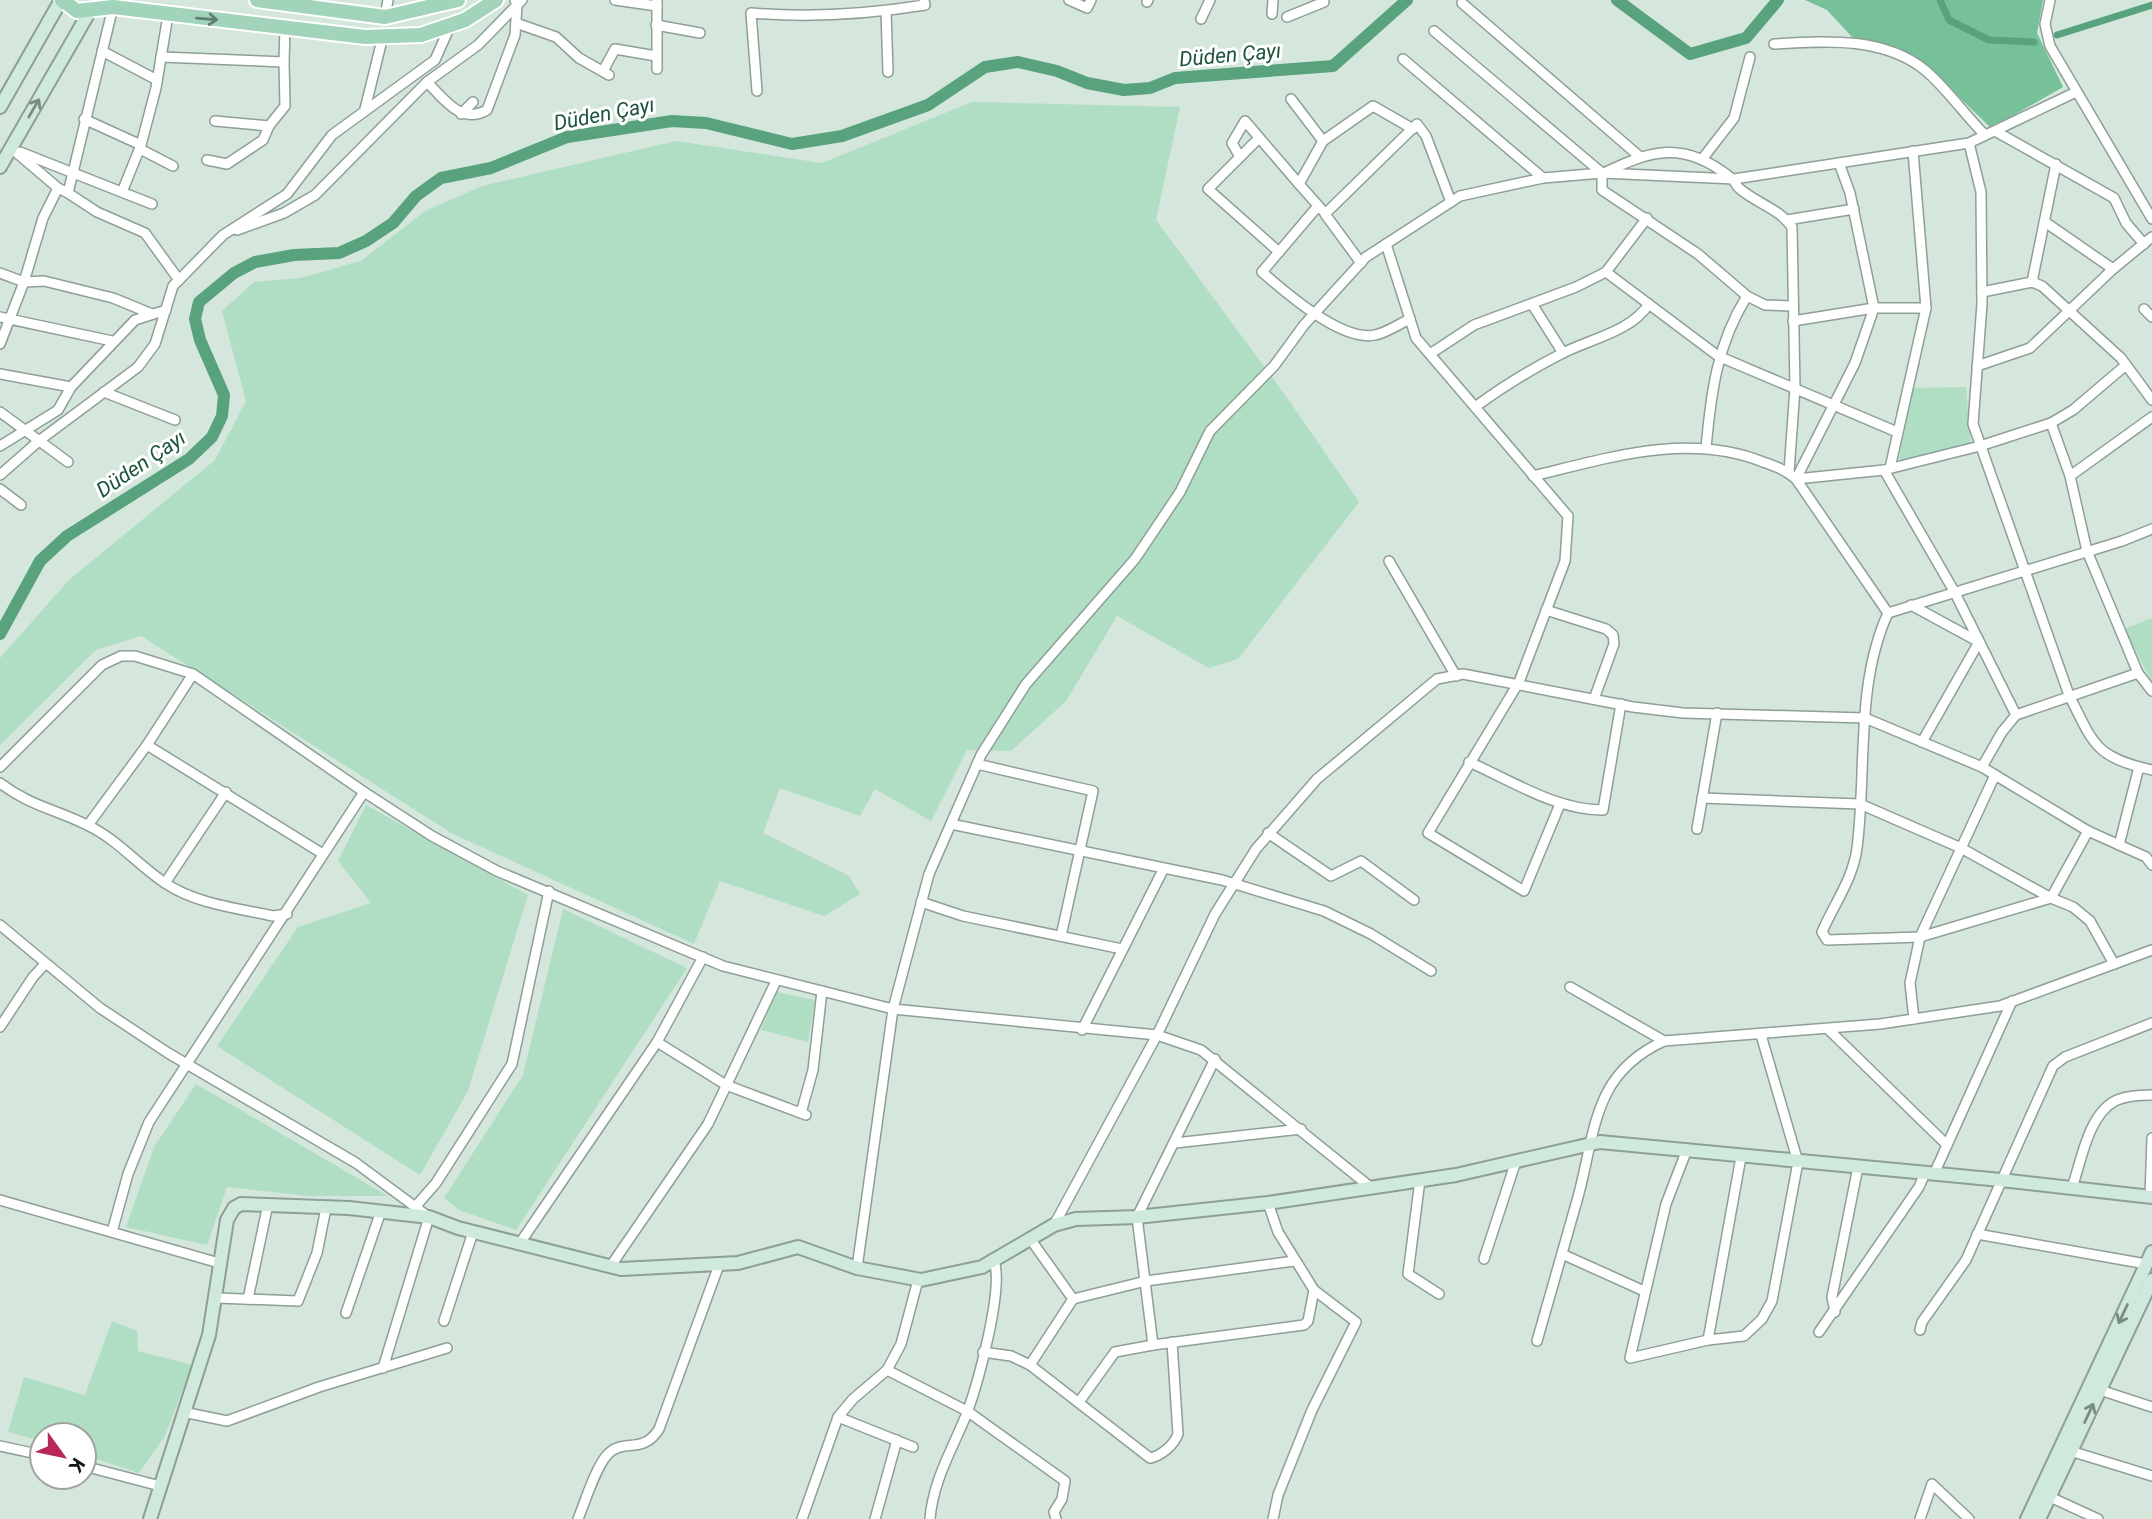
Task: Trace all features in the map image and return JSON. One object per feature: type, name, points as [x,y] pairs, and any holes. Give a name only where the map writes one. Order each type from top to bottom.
[{"type":"main road","points":[[62,0],[77,11],[101,5],[365,37],[421,35],[483,10],[496,0]]},
{"type":"main road","points":[[257,0],[385,17],[458,0]]},
{"type":"street","points":[[0,107],[62,0]]},
{"type":"street","points":[[385,17],[388,0]]},
{"type":"street","points":[[615,0],[657,3],[657,69]]},
{"type":"street","points":[[752,0],[757,91]]},
{"type":"street","points":[[751,13],[790,16],[886,11],[925,5],[924,0]]},
{"type":"street","points":[[1069,0],[1087,8],[1091,0]]},
{"type":"street","points":[[1200,19],[1210,0]]},
{"type":"street","points":[[1272,14],[1273,0]]},
{"type":"street","points":[[2050,0],[2045,29],[2050,46],[2152,219]]},
{"type":"street","points":[[1287,17],[1326,1]]},
{"type":"street","points":[[426,82],[461,114],[477,117],[487,110],[515,35],[518,2]]},
{"type":"street","points":[[223,235],[284,213],[315,195],[426,82],[478,45],[518,2]]},
{"type":"street","points":[[1462,3],[1639,156]]},
{"type":"street","points":[[68,193],[102,51],[101,5]]},
{"type":"street","points":[[0,167],[101,5]]},
{"type":"street","points":[[886,11],[888,72]]},
{"type":"street","points":[[122,192],[141,147],[157,80],[168,15]]},
{"type":"street","points":[[516,23],[556,37],[579,58],[606,73],[615,49],[656,56]]},
{"type":"street","points":[[0,475],[40,440],[138,368],[155,344],[173,286],[223,235],[287,194],[332,135],[435,60],[451,24]]},
{"type":"street","points":[[656,25],[700,33]]},
{"type":"street","points":[[207,160],[227,164],[249,146],[263,140],[269,126],[285,106],[285,27]]},
{"type":"street","points":[[1434,31],[1602,173],[1602,190],[1698,254],[1747,296],[1765,305],[1792,306]]},
{"type":"street","points":[[365,111],[383,36]]},
{"type":"street","points":[[1774,44],[1848,41],[1895,55],[1926,71],[1990,133],[2056,164],[2114,198],[2126,223],[2148,240],[2020,354],[1977,366]]},
{"type":"street","points":[[102,51],[157,80]]},
{"type":"street","points":[[161,57],[284,62]]},
{"type":"street","points":[[1703,159],[1734,118],[1750,57]]},
{"type":"street","points":[[1403,59],[1543,178]]},
{"type":"street","points":[[857,1268],[893,1009],[929,873],[977,764],[1026,684],[1135,559],[1180,492],[1210,430],[1274,366],[1316,312],[1361,263],[1460,195],[1543,178],[1602,173],[1734,179],[1969,143],[2076,92]]},
{"type":"street","points":[[1291,99],[1323,141]]},
{"type":"street","points":[[461,114],[473,102]]},
{"type":"street","points":[[1299,184],[1323,141],[1373,106],[1413,129]]},
{"type":"street","points":[[84,119],[173,166]]},
{"type":"street","points":[[215,121],[269,126]]},
{"type":"street","points":[[1240,157],[1232,144],[1245,121],[1325,214],[1361,263]]},
{"type":"street","points":[[249,146],[251,124]]},
{"type":"street","points":[[1325,214],[1417,124],[1426,136],[1451,202]]},
{"type":"street","points":[[1259,138],[1209,189],[1279,252]]},
{"type":"street","points":[[1969,143],[1981,192],[1982,292],[1973,424],[2070,697],[2087,733],[2112,759],[2152,770]]},
{"type":"street","points":[[12,149],[152,204]]},
{"type":"street","points":[[12,149],[58,188],[97,212],[145,233],[179,280]]},
{"type":"street","points":[[1602,173],[1639,156],[1668,150],[1703,159],[1734,179],[1740,189],[1777,210],[1787,220],[1795,239],[1792,306],[1795,388],[1793,475],[1888,613]]},
{"type":"street","points":[[1913,151],[1926,308],[1887,469],[1954,591],[2016,715]]},
{"type":"street","points":[[1793,475],[1834,407],[1855,363],[1874,307],[1854,209],[1839,163]]},
{"type":"street","points":[[2032,282],[2056,164]]},
{"type":"street","points":[[0,344],[4,319],[24,282],[43,218],[58,188]]},
{"type":"street","points":[[1318,206],[1262,272],[1326,322],[1350,335],[1375,335],[1410,318]]},
{"type":"street","points":[[1787,220],[1854,209]]},
{"type":"street","points":[[1430,354],[1474,325],[1532,304],[1606,272],[1647,218]]},
{"type":"street","points":[[2045,222],[2113,269]]},
{"type":"street","points":[[1386,244],[1416,338],[1568,516],[1565,561],[1519,682],[1428,833],[1524,891],[1560,804]]},
{"type":"street","points":[[1606,272],[1718,356],[1898,432]]},
{"type":"street","points":[[0,273],[24,282],[44,281],[113,298],[153,314]]},
{"type":"street","points":[[1982,292],[2032,282],[2042,286],[2126,365],[2152,400]]},
{"type":"street","points":[[1706,448],[1718,356],[1733,318],[1747,296]]},
{"type":"street","points":[[1532,304],[1563,353]]},
{"type":"street","points":[[1475,407],[1503,386],[1563,353],[1633,321],[1649,304]]},
{"type":"street","points":[[1793,321],[1874,307],[1926,308]]},
{"type":"street","points":[[2144,309],[2152,317]]},
{"type":"street","points":[[0,446],[58,410],[71,387],[111,341],[135,320],[166,310]]},
{"type":"street","points":[[4,319],[111,341]]},
{"type":"street","points":[[1533,476],[1646,450],[1706,448],[1750,456],[1793,475],[1887,469],[1980,446],[2051,423],[2074,409],[2126,365]]},
{"type":"street","points":[[0,374],[71,387]]},
{"type":"street","points":[[104,392],[175,420]]},
{"type":"street","points":[[0,412],[68,462]]},
{"type":"street","points":[[2070,476],[2152,416]]},
{"type":"street","points":[[2051,423],[2070,476],[2087,551],[2137,673],[2152,691]]},
{"type":"street","points":[[0,489],[21,505]]},
{"type":"street","points":[[2088,831],[2051,898],[1920,937],[1823,938],[1826,922],[1852,869],[1860,804],[1865,718],[1878,634],[1888,613],[2152,529]]},
{"type":"street","points":[[1389,561],[1456,676]]},
{"type":"street","points":[[1911,605],[1979,642]]},
{"type":"street","points":[[1546,610],[1606,629],[1613,635],[1614,644],[1594,699]]},
{"type":"street","points":[[1922,742],[1979,642]]},
{"type":"street","points":[[0,767],[102,665],[121,656],[149,659],[193,674],[364,792],[432,836],[497,871],[703,957],[776,981],[893,1009],[1082,1030],[1157,1035],[1201,1051],[1216,1059],[1368,1186]]},
{"type":"street","points":[[1982,767],[1987,755],[2016,715],[2137,673]]},
{"type":"street","points":[[88,825],[147,745],[193,674]]},
{"type":"street","points":[[1054,1225],[1157,1035],[1215,915],[1268,833],[1317,779],[1437,680],[1456,676],[1519,682],[1594,699],[1683,713],[1865,718],[1982,767],[2088,831],[2150,859]]},
{"type":"street","points":[[1469,762],[1560,804],[1603,810],[1621,704]]},
{"type":"street","points":[[1697,829],[1717,713]]},
{"type":"street","points":[[147,745],[323,854]]},
{"type":"street","points":[[977,764],[1093,791],[1061,936]]},
{"type":"street","points":[[2119,845],[2138,767]]},
{"type":"street","points":[[1914,1019],[1910,983],[1920,937],[1995,775]]},
{"type":"street","points":[[0,783],[23,800],[88,825],[123,848],[165,883],[193,898],[273,916],[287,914]]},
{"type":"street","points":[[165,883],[226,792]]},
{"type":"street","points":[[112,1232],[128,1174],[149,1122],[364,792]]},
{"type":"street","points":[[1702,798],[1860,804],[1961,848],[2051,898],[2073,907],[2090,921],[2114,964]]},
{"type":"street","points":[[951,824],[1233,884],[1346,919],[1431,971]]},
{"type":"street","points":[[1268,833],[1331,876],[1361,861],[1414,900]]},
{"type":"street","points":[[1082,1030],[1163,870]]},
{"type":"street","points":[[150,1519],[209,1335],[217,1298],[222,1238],[234,1208],[254,1202],[381,1211],[413,1210],[436,1183],[512,1064],[549,891]]},
{"type":"street","points":[[922,902],[963,916],[1122,949]]},
{"type":"street","points":[[0,925],[100,1008],[187,1065],[356,1163],[413,1210],[473,1232],[610,1267],[719,1265],[754,1260],[798,1247],[857,1268],[918,1280],[953,1275],[993,1261],[1054,1225],[1076,1219],[1137,1217],[1268,1203],[1420,1180],[1600,1142],[2151,1197],[2152,1138]]},
{"type":"street","points":[[1537,1341],[1583,1177],[1587,1146],[1603,1102],[1625,1067],[1642,1051],[1664,1041],[1828,1029],[1914,1019],[2012,1001],[2152,950]]},
{"type":"street","points":[[520,1243],[657,1042],[703,957]]},
{"type":"street","points":[[0,1027],[33,977],[46,964]]},
{"type":"street","points":[[610,1267],[708,1124],[776,981]]},
{"type":"street","points":[[1570,987],[1664,1041]]},
{"type":"street","points":[[657,1042],[726,1085],[803,1114],[813,1070],[822,992]]},
{"type":"street","points":[[1819,1332],[1947,1145],[2012,1001]]},
{"type":"street","points":[[1920,1330],[1922,1322],[1966,1260],[2053,1066],[2065,1057],[2152,1023]]},
{"type":"street","points":[[1828,1029],[1947,1145]]},
{"type":"street","points":[[1686,1152],[1666,1204],[1630,1358],[1708,1340],[1744,1336],[1767,1312],[1772,1301],[1798,1162],[1761,1035]]},
{"type":"street","points":[[1153,1345],[1137,1217],[1216,1059]]},
{"type":"street","points":[[2072,1188],[2088,1139],[2106,1107],[2121,1098],[2152,1095]]},
{"type":"street","points":[[1175,1143],[1301,1129]]},
{"type":"street","points":[[1708,1340],[1741,1157]]},
{"type":"street","points":[[1484,1259],[1516,1161]]},
{"type":"street","points":[[1835,1312],[1832,1297],[1858,1167]]},
{"type":"street","points":[[1420,1180],[1408,1274],[1439,1294]]},
{"type":"street","points":[[0,1200],[219,1263]]},
{"type":"street","points":[[1268,1203],[1278,1232],[1314,1290],[1356,1322],[1312,1410],[1278,1495],[1273,1519]]},
{"type":"street","points":[[248,1299],[268,1204]]},
{"type":"street","points":[[217,1298],[240,1301],[300,1299],[317,1253],[326,1208]]},
{"type":"street","points":[[346,1313],[381,1211]]},
{"type":"street","points":[[383,1368],[429,1217]]},
{"type":"street","points":[[443,1321],[473,1232]]},
{"type":"street","points":[[1977,1234],[2149,1258],[2066,1449],[2026,1519]]},
{"type":"street","points":[[1031,1240],[1073,1299]]},
{"type":"street","points":[[1562,1254],[1644,1291]]},
{"type":"street","points":[[930,1519],[941,1469],[967,1411],[983,1352],[998,1286],[993,1261]]},
{"type":"street","points":[[1030,1365],[1073,1299],[1146,1281],[1294,1261]]},
{"type":"street","points":[[578,1519],[605,1456],[615,1449],[644,1445],[659,1429],[719,1265]]},
{"type":"street","points":[[802,1519],[838,1417],[853,1399],[887,1370],[901,1344],[918,1280]]},
{"type":"street","points":[[2094,1388],[2152,1280]]},
{"type":"street","points":[[1079,1402],[1115,1352],[1304,1325],[1308,1321],[1314,1290]]},
{"type":"street","points":[[983,1352],[1011,1356],[1030,1365],[1143,1456],[1156,1457],[1173,1443],[1178,1434],[1172,1342]]},
{"type":"street","points":[[183,1412],[227,1421],[319,1387],[447,1349]]},
{"type":"street","points":[[887,1370],[967,1411],[1065,1481],[1062,1499],[1054,1512],[1056,1519]]},
{"type":"street","points":[[2094,1388],[2152,1406]]},
{"type":"street","points":[[838,1417],[914,1447]]},
{"type":"street","points":[[875,1519],[897,1440]]},
{"type":"street","points":[[0,1446],[28,1452]]},
{"type":"street","points":[[2066,1449],[2152,1476]]},
{"type":"street","points":[[2039,1519],[2050,1497],[2066,1449]]},
{"type":"street","points":[[98,1470],[160,1486]]},
{"type":"street","points":[[1920,1519],[1932,1484],[1969,1519]]},
{"type":"street","points":[[2050,1497],[2098,1519]]},
{"type":"green space","points":[[1805,0],[2043,0],[2037,33],[2063,87],[1991,128],[1921,60],[1852,37],[1827,10]]},
{"type":"green space","points":[[972,102],[1180,107],[1156,220],[1288,399],[1359,502],[1238,659],[1209,668],[1117,616],[1066,701],[1011,751],[967,750],[931,821],[875,789],[860,816],[780,788],[763,833],[849,876],[860,894],[824,916],[720,881],[694,944],[453,834],[141,636],[96,650],[0,745],[0,658],[69,580],[215,460],[246,401],[222,311],[254,282],[300,278],[361,261],[425,211],[482,186],[676,141],[822,163]]},
{"type":"green space","points":[[1966,387],[1971,444],[1902,461],[1899,458],[1913,388]]},
{"type":"green space","points":[[2152,618],[2152,682],[2124,629]]},
{"type":"green space","points":[[366,805],[528,895],[468,1091],[420,1175],[217,1046],[298,927],[371,903],[338,861]]},
{"type":"green space","points":[[563,909],[687,968],[516,1230],[459,1210],[444,1198],[523,1075]]},
{"type":"green space","points":[[776,992],[815,1000],[808,1042],[761,1030]]},
{"type":"green space","points":[[196,1084],[388,1196],[309,1196],[227,1187],[207,1245],[126,1227],[154,1147]]},
{"type":"green space","points":[[112,1321],[137,1331],[138,1351],[192,1365],[165,1436],[139,1473],[98,1460],[98,1421],[28,1421],[28,1437],[8,1432],[24,1377],[85,1395]]},
{"type":"waterway","name":"Düden Çayı","points":[[0,634],[40,561],[67,536],[189,459],[212,437],[222,416],[224,395],[200,340],[195,319],[199,302],[234,273],[255,262],[294,255],[339,253],[366,241],[393,223],[416,196],[441,178],[491,168],[567,137],[672,121],[706,123],[792,144],[842,136],[928,105],[985,67],[1018,62],[1057,71],[1087,83],[1124,90],[1150,88],[1175,78],[1333,66],[1407,0]]},
{"type":"waterway","name":"Düden Çayı","points":[[1617,0],[1690,54],[1746,38],[1778,0]]},
{"type":"waterway","points":[[1940,0],[1949,20],[1989,40],[2034,42]]},
{"type":"waterway","points":[[2057,35],[2152,5]]}]
